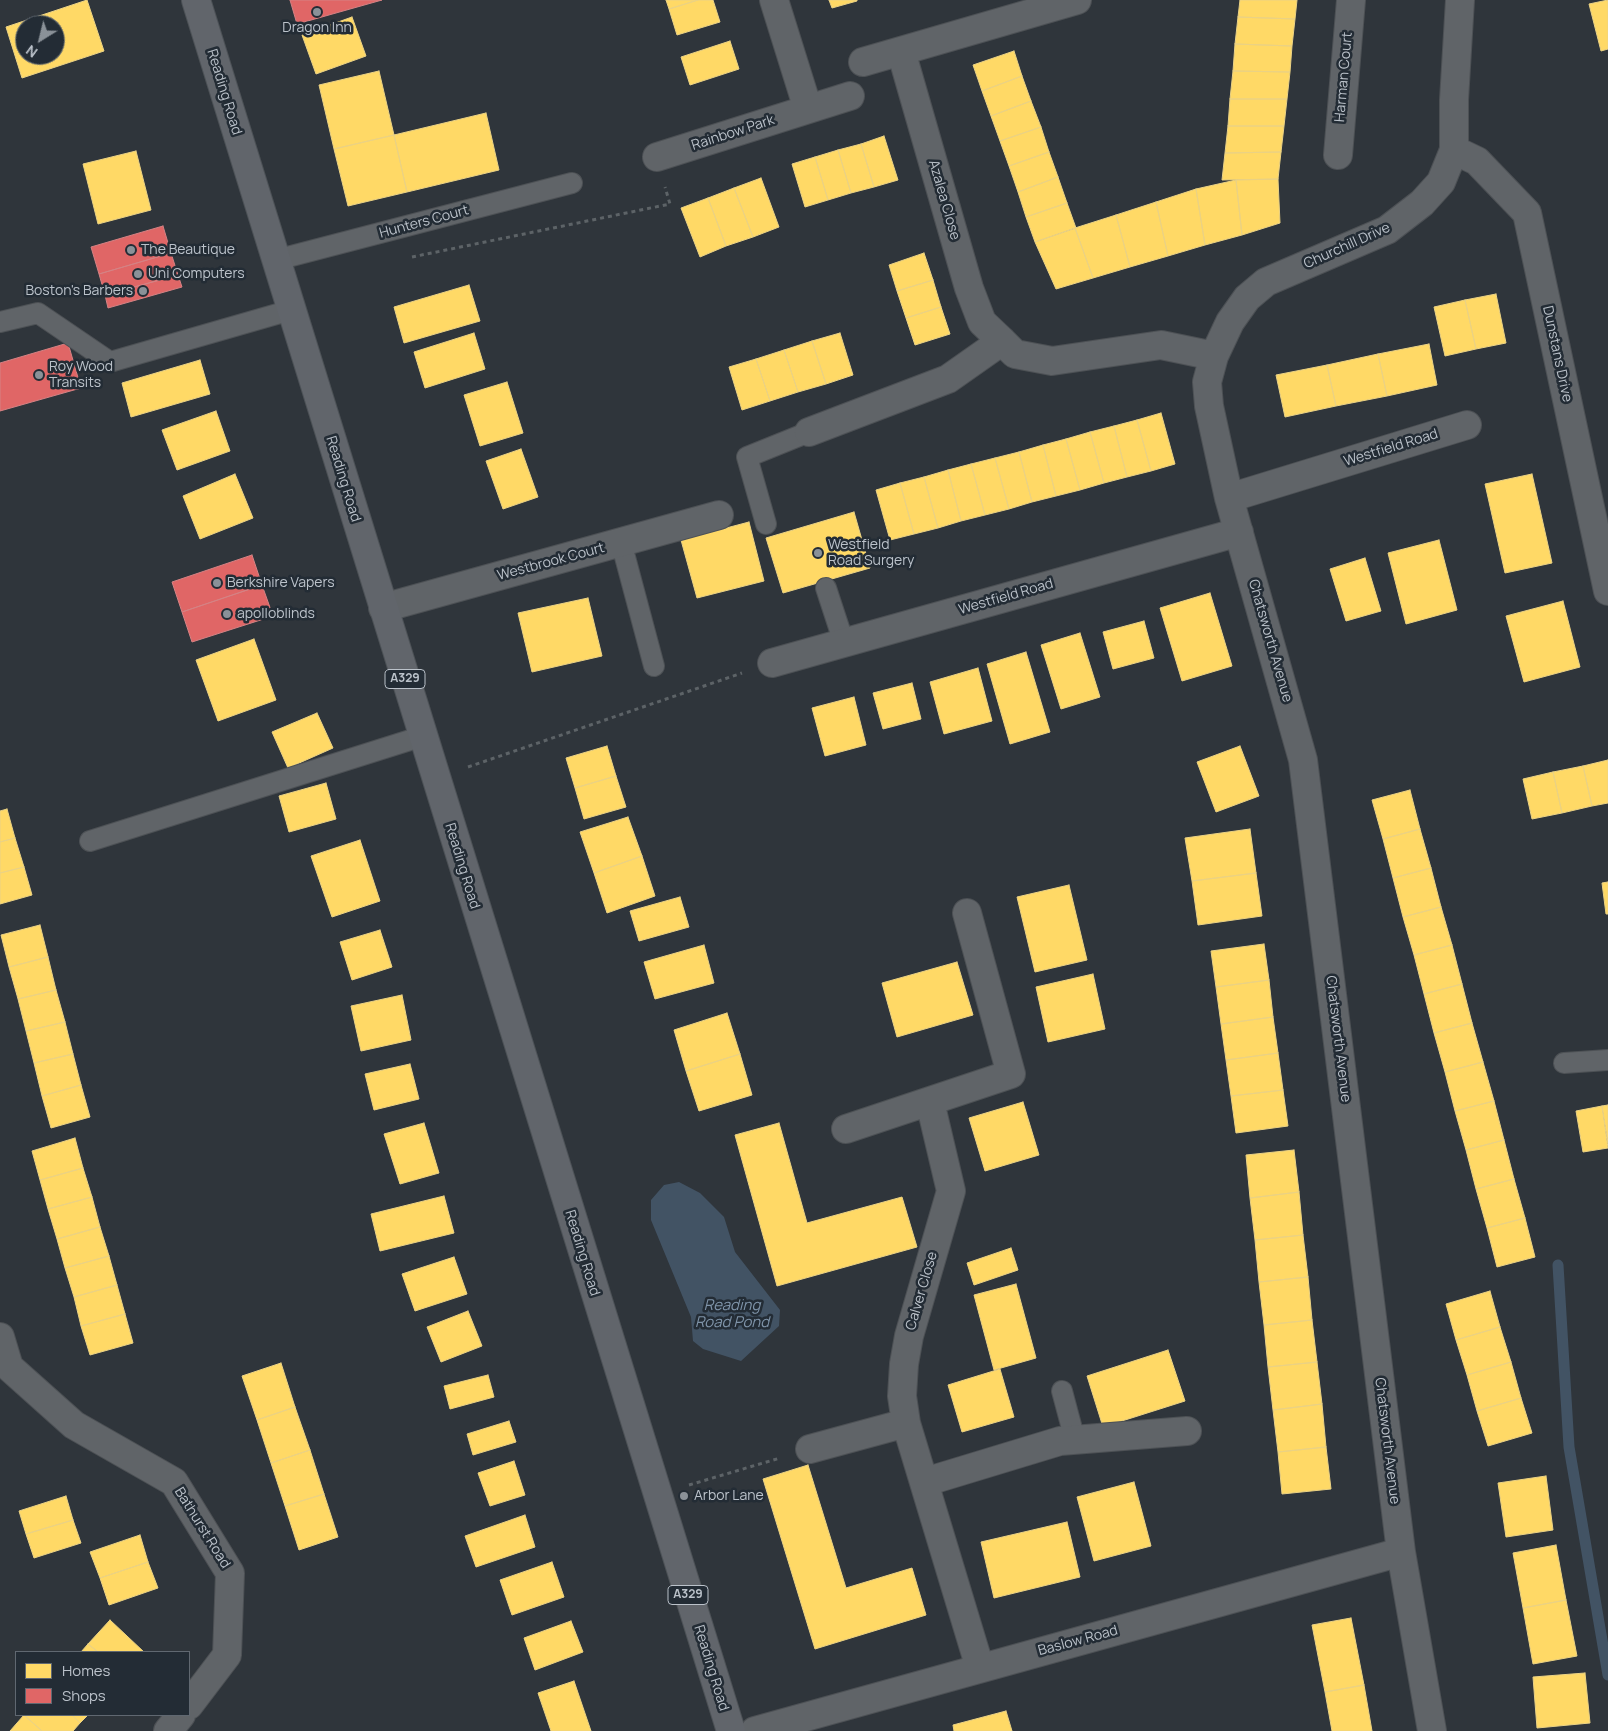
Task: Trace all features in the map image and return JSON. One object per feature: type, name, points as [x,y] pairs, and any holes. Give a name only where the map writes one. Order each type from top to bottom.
[{"type":"main road","name":"Reading Road","points":[[196,0],[731,1731]]},
{"type":"street","points":[[774,0],[808,109]]},
{"type":"street","points":[[863,62],[1077,0]]},
{"type":"street","name":"Harman Court","points":[[1338,155],[1351,0]]},
{"type":"street","name":"Churchill Drive","points":[[1214,356],[1230,322],[1247,298],[1266,282],[1387,230],[1422,203],[1442,182],[1454,150],[1454,100],[1460,0]]},
{"type":"street","name":"Azalea Close","points":[[901,50],[969,288],[982,322],[1015,354],[1052,361],[1161,345],[1214,356]]},
{"type":"street","name":"Rainbow Park","points":[[657,157],[850,96]]},
{"type":"street","name":"Dunstans Drive","points":[[1454,150],[1477,161],[1527,213],[1608,591]]},
{"type":"street","points":[[809,432],[948,379],[1002,341]]},
{"type":"street","name":"Chatsworth Avenue","points":[[1214,356],[1207,382],[1209,406],[1229,498],[1303,760],[1401,1552],[1432,1731]]},
{"type":"street","name":"Westfield Road","points":[[1229,498],[1467,425]]},
{"type":"street","name":"Westbrook Court","points":[[383,608],[719,515]]},
{"type":"street","name":"Westfield Road","points":[[772,663],[1239,532]]},
{"type":"street","points":[[846,1129],[1011,1074],[967,913]]},
{"type":"street","name":"Calver Close","points":[[930,1102],[951,1191],[909,1336],[904,1364],[902,1396],[906,1423],[980,1668]]},
{"type":"street","name":"Bathurst Road","points":[[0,1337],[9,1367],[74,1425],[174,1482],[230,1573],[227,1655],[190,1704]]},
{"type":"street","points":[[810,1449],[906,1423]]},
{"type":"street","points":[[925,1482],[1060,1441],[1187,1431]]},
{"type":"street","name":"Baslow Road","points":[[755,1731],[1401,1552]]},
{"type":"street","points":[[168,1731],[180,1716]]},
{"type":"lane","name":"Hunters Court","points":[[276,260],[572,183]]},
{"type":"lane","points":[[0,322],[38,313],[110,362],[291,310]]},
{"type":"lane","points":[[766,524],[747,457],[809,432]]},
{"type":"lane","points":[[621,542],[654,666]]},
{"type":"lane","points":[[826,588],[844,643]]},
{"type":"lane","points":[[90,841],[422,736]]},
{"type":"lane","points":[[1564,1063],[1608,1060]]},
{"type":"lane","points":[[1062,1391],[1075,1440]]},
{"type":"path","points":[[406,258],[670,204],[657,157]]},
{"type":"path","points":[[468,767],[772,663]]},
{"type":"path","points":[[689,1485],[810,1449]]},
{"type":"water","name":"Reading Road Pond","points":[[679,1182],[700,1193],[724,1217],[735,1252],[780,1310],[779,1326],[741,1361],[703,1349],[693,1341],[691,1317],[651,1220],[651,1200],[664,1185]]},
{"type":"building: Homes","points":[[87,0],[104,51],[65,64],[65,15],[42,15]]},
{"type":"building: Homes","points":[[666,0],[698,0],[669,9]]},
{"type":"building: Homes","points":[[698,0],[713,0],[720,22],[677,35],[669,9]]},
{"type":"building: Homes","points":[[829,0],[857,0],[857,1],[832,8]]},
{"type":"building: Homes","points":[[1240,0],[1297,0],[1295,19],[1238,17]]},
{"type":"building: Homes","points":[[1608,0],[1608,49],[1601,51],[1589,4]]},
{"type":"building: Homes","points":[[352,17],[366,56],[316,74],[302,35]]},
{"type":"building: Homes","points":[[1238,17],[1295,19],[1292,46],[1235,44]]},
{"type":"building: Homes","points":[[15,24],[15,56],[6,27]]},
{"type":"building: Homes","points":[[730,41],[739,69],[690,85],[681,57]]},
{"type":"building: Homes","points":[[1235,44],[1292,46],[1290,72],[1233,71]]},
{"type":"building: Homes","points":[[1014,51],[1022,76],[982,91],[973,65]]},
{"type":"building: Homes","points":[[18,65],[61,65],[22,78]]},
{"type":"building: Homes","points":[[379,71],[394,135],[334,149],[319,85]]},
{"type":"building: Homes","points":[[1233,71],[1290,72],[1287,99],[1230,99]]},
{"type":"building: Homes","points":[[1022,76],[1031,101],[991,116],[982,91]]},
{"type":"building: Homes","points":[[1230,99],[1287,99],[1284,126],[1228,126]]},
{"type":"building: Homes","points":[[1031,101],[1041,127],[1000,141],[991,116]]},
{"type":"building: Homes","points":[[486,113],[499,170],[407,192],[394,135]]},
{"type":"building: Homes","points":[[1228,126],[1284,126],[1281,152],[1225,153]]},
{"type":"building: Homes","points":[[1041,127],[1049,152],[1009,166],[1000,141]]},
{"type":"building: Homes","points":[[394,135],[407,192],[348,206],[334,149]]},
{"type":"building: Homes","points":[[884,136],[898,180],[874,187],[861,144]]},
{"type":"building: Homes","points":[[861,144],[874,187],[851,193],[838,150]]},
{"type":"building: Homes","points":[[838,150],[851,193],[828,200],[815,157]]},
{"type":"building: Homes","points":[[136,151],[151,210],[98,224],[83,164]]},
{"type":"building: Homes","points":[[1049,152],[1058,177],[1018,192],[1009,166]]},
{"type":"building: Homes","points":[[1281,152],[1278,179],[1222,180],[1225,153]]},
{"type":"building: Homes","points":[[815,157],[828,200],[805,207],[792,164]]},
{"type":"building: Homes","points":[[1058,177],[1067,203],[1026,217],[1018,192]]},
{"type":"building: Homes","points":[[761,178],[779,227],[753,237],[734,188]]},
{"type":"building: Homes","points":[[1278,179],[1280,223],[1242,235],[1236,180]]},
{"type":"building: Homes","points":[[1236,180],[1242,235],[1205,245],[1196,189]]},
{"type":"building: Homes","points":[[734,188],[753,237],[726,246],[708,198]]},
{"type":"building: Homes","points":[[1196,189],[1205,245],[1168,256],[1156,202]]},
{"type":"building: Homes","points":[[708,198],[726,246],[700,257],[681,208]]},
{"type":"building: Homes","points":[[1156,202],[1168,256],[1130,267],[1116,215]]},
{"type":"building: Homes","points":[[1067,203],[1076,228],[1035,242],[1026,217]]},
{"type":"building: Homes","points":[[1116,215],[1130,267],[1093,278],[1075,228]]},
{"type":"building: Homes","points":[[1075,228],[1093,278],[1056,289],[1035,242]]},
{"type":"building: Homes","points":[[924,253],[933,280],[897,291],[889,265]]},
{"type":"building: Homes","points":[[933,280],[941,307],[906,318],[897,291]]},
{"type":"building: Homes","points":[[469,285],[480,321],[404,343],[394,307]]},
{"type":"building: Homes","points":[[1496,294],[1506,343],[1476,349],[1465,300]]},
{"type":"building: Homes","points":[[1465,300],[1476,349],[1445,356],[1434,307]]},
{"type":"building: Homes","points":[[941,307],[950,334],[915,345],[906,318]]},
{"type":"building: Homes","points":[[474,333],[485,369],[425,388],[414,352]]},
{"type":"building: Homes","points":[[840,333],[853,375],[826,384],[812,341]]},
{"type":"building: Homes","points":[[812,341],[826,384],[798,392],[784,350]]},
{"type":"building: Homes","points":[[1429,344],[1437,385],[1387,396],[1378,354]]},
{"type":"building: Homes","points":[[784,350],[798,392],[770,401],[756,359]]},
{"type":"building: Homes","points":[[1378,354],[1387,396],[1336,406],[1327,365]]},
{"type":"building: Homes","points":[[756,359],[770,401],[742,410],[729,367]]},
{"type":"building: Homes","points":[[200,360],[210,394],[131,417],[122,383]]},
{"type":"building: Homes","points":[[1327,365],[1336,406],[1285,417],[1276,375]]},
{"type":"building: Homes","points":[[507,382],[523,433],[480,446],[464,395]]},
{"type":"building: Homes","points":[[216,411],[230,451],[177,470],[162,430]]},
{"type":"building: Homes","points":[[1161,413],[1175,464],[1151,471],[1137,420]]},
{"type":"building: Homes","points":[[1137,420],[1151,471],[1127,477],[1114,426]]},
{"type":"building: Homes","points":[[1114,426],[1127,477],[1104,483],[1090,432]]},
{"type":"building: Homes","points":[[1090,432],[1104,483],[1080,490],[1066,439]]},
{"type":"building: Homes","points":[[1066,439],[1080,490],[1056,496],[1043,445]]},
{"type":"building: Homes","points":[[1043,445],[1056,496],[1032,502],[1019,452]]},
{"type":"building: Homes","points":[[521,449],[538,497],[503,509],[486,461]]},
{"type":"building: Homes","points":[[1019,452],[1032,502],[1009,509],[995,458]]},
{"type":"building: Homes","points":[[995,458],[1009,509],[985,515],[971,464]]},
{"type":"building: Homes","points":[[971,464],[985,515],[961,521],[948,470]]},
{"type":"building: Homes","points":[[948,470],[961,521],[938,528],[924,477]]},
{"type":"building: Homes","points":[[235,474],[253,518],[200,539],[183,496]]},
{"type":"building: Homes","points":[[1532,474],[1552,563],[1505,573],[1485,484]]},
{"type":"building: Homes","points":[[924,477],[938,528],[914,534],[900,483]]},
{"type":"building: Homes","points":[[900,483],[914,534],[890,540],[876,490]]},
{"type":"building: Homes","name":"Westfield Road Surgery","points":[[854,512],[870,568],[783,593],[766,538]]},
{"type":"building: Homes","points":[[749,522],[764,581],[697,598],[681,540]]},
{"type":"building: Homes","points":[[1439,540],[1457,610],[1406,624],[1388,553]]},
{"type":"building: Homes","points":[[1365,558],[1381,611],[1346,621],[1330,569]]},
{"type":"building: Homes","points":[[1210,593],[1232,666],[1182,681],[1160,608]]},
{"type":"building: Homes","points":[[588,598],[602,656],[532,672],[518,613]]},
{"type":"building: Homes","points":[[1563,601],[1580,667],[1524,682],[1506,616]]},
{"type":"building: Homes","points":[[1144,621],[1154,658],[1113,669],[1103,632]]},
{"type":"building: Homes","points":[[1080,633],[1100,697],[1061,709],[1041,645]]},
{"type":"building: Homes","points":[[254,639],[276,700],[218,721],[196,660]]},
{"type":"building: Homes","points":[[1026,652],[1050,732],[1010,744],[987,664]]},
{"type":"building: Homes","points":[[978,668],[992,721],[944,734],[930,682]]},
{"type":"building: Homes","points":[[912,683],[921,719],[883,729],[873,693]]},
{"type":"building: Homes","points":[[854,697],[866,745],[825,756],[812,708]]},
{"type":"building: Homes","points":[[317,713],[333,748],[288,768],[272,732]]},
{"type":"building: Homes","points":[[607,746],[616,776],[575,788],[566,758]]},
{"type":"building: Homes","points":[[1240,746],[1259,796],[1216,812],[1197,762]]},
{"type":"building: Homes","points":[[1608,760],[1608,803],[1592,806],[1583,766]]},
{"type":"building: Homes","points":[[1583,766],[1592,806],[1562,813],[1553,772]]},
{"type":"building: Homes","points":[[1553,772],[1562,813],[1532,819],[1523,779]]},
{"type":"building: Homes","points":[[616,776],[626,807],[584,819],[575,788]]},
{"type":"building: Homes","points":[[326,783],[336,819],[289,832],[279,796]]},
{"type":"building: Homes","points":[[1410,790],[1420,829],[1383,839],[1372,800]]},
{"type":"building: Homes","points":[[7,809],[15,838],[0,842],[0,811]]},
{"type":"building: Homes","points":[[628,817],[642,856],[594,873],[580,832]]},
{"type":"building: Homes","points":[[1250,829],[1256,873],[1192,881],[1185,838]]},
{"type":"building: Homes","points":[[1420,829],[1431,868],[1393,878],[1383,839]]},
{"type":"building: Homes","points":[[15,838],[24,867],[0,873],[0,842]]},
{"type":"building: Homes","points":[[360,840],[380,901],[332,917],[311,856]]},
{"type":"building: Homes","points":[[642,856],[655,896],[607,913],[594,873]]},
{"type":"building: Homes","points":[[24,867],[32,895],[0,904],[0,873]]},
{"type":"building: Homes","points":[[1431,868],[1441,907],[1403,917],[1393,878]]},
{"type":"building: Homes","points":[[1256,873],[1262,916],[1198,925],[1192,881]]},
{"type":"building: Homes","points":[[1608,882],[1608,914],[1606,914],[1602,883]]},
{"type":"building: Homes","points":[[1069,885],[1087,960],[1035,972],[1017,897]]},
{"type":"building: Homes","points":[[680,897],[689,927],[639,941],[630,911]]},
{"type":"building: Homes","points":[[1441,907],[1452,945],[1414,955],[1403,917]]},
{"type":"building: Homes","points":[[40,925],[48,957],[9,967],[1,935]]},
{"type":"building: Homes","points":[[380,930],[392,967],[352,980],[340,942]]},
{"type":"building: Homes","points":[[1264,944],[1269,980],[1216,987],[1211,951]]},
{"type":"building: Homes","points":[[704,945],[714,983],[655,999],[644,962]]},
{"type":"building: Homes","points":[[1452,945],[1462,984],[1424,994],[1414,955]]},
{"type":"building: Homes","points":[[48,957],[56,990],[18,999],[9,967]]},
{"type":"building: Homes","points":[[957,962],[973,1015],[897,1037],[882,983]]},
{"type":"building: Homes","points":[[1093,974],[1105,1029],[1048,1042],[1036,987]]},
{"type":"building: Homes","points":[[1269,980],[1273,1017],[1221,1024],[1216,987]]},
{"type":"building: Homes","points":[[1462,984],[1472,1023],[1434,1033],[1424,994]]},
{"type":"building: Homes","points":[[56,990],[65,1022],[26,1031],[18,999]]},
{"type":"building: Homes","points":[[402,995],[411,1040],[361,1051],[351,1006]]},
{"type":"building: Homes","points":[[727,1013],[740,1054],[686,1071],[674,1030]]},
{"type":"building: Homes","points":[[1273,1017],[1278,1053],[1226,1060],[1221,1024]]},
{"type":"building: Homes","points":[[65,1022],[73,1054],[34,1063],[26,1031]]},
{"type":"building: Homes","points":[[1472,1023],[1483,1062],[1445,1072],[1434,1033]]},
{"type":"building: Homes","points":[[1278,1053],[1283,1090],[1231,1096],[1226,1060]]},
{"type":"building: Homes","points":[[73,1054],[81,1085],[42,1096],[34,1063]]},
{"type":"building: Homes","points":[[740,1054],[752,1095],[699,1111],[686,1071]]},
{"type":"building: Homes","points":[[1483,1062],[1494,1101],[1455,1111],[1445,1072]]},
{"type":"building: Homes","points":[[410,1064],[419,1099],[374,1110],[365,1074]]},
{"type":"building: Homes","points":[[81,1085],[90,1117],[51,1128],[42,1096]]},
{"type":"building: Homes","points":[[1283,1090],[1288,1126],[1236,1133],[1231,1096]]},
{"type":"building: Homes","points":[[1494,1101],[1504,1140],[1466,1150],[1455,1111]]},
{"type":"building: Homes","points":[[1023,1102],[1039,1155],[985,1171],[969,1118]]},
{"type":"building: Homes","points":[[1608,1105],[1608,1143],[1602,1106]]},
{"type":"building: Homes","points":[[1602,1106],[1608,1148],[1583,1152],[1576,1111]]},
{"type":"building: Homes","points":[[424,1123],[439,1173],[400,1184],[384,1134]]},
{"type":"building: Homes","points":[[779,1123],[807,1223],[902,1197],[917,1247],[777,1286],[735,1135]]},
{"type":"building: Homes","points":[[75,1138],[83,1168],[40,1180],[32,1151]]},
{"type":"building: Homes","points":[[1504,1140],[1514,1179],[1476,1189],[1466,1150]]},
{"type":"building: Homes","points":[[1294,1150],[1299,1192],[1250,1198],[1246,1155]]},
{"type":"building: Homes","points":[[83,1168],[92,1197],[48,1209],[40,1180]]},
{"type":"building: Homes","points":[[1514,1179],[1525,1218],[1487,1228],[1476,1189]]},
{"type":"building: Homes","points":[[1299,1192],[1303,1235],[1255,1240],[1250,1198]]},
{"type":"building: Homes","points":[[444,1196],[454,1233],[380,1251],[371,1214]]},
{"type":"building: Homes","points":[[92,1197],[100,1227],[57,1239],[48,1209]]},
{"type":"building: Homes","points":[[1525,1218],[1535,1257],[1497,1267],[1487,1228]]},
{"type":"building: Homes","points":[[100,1227],[109,1256],[65,1268],[57,1239]]},
{"type":"building: Homes","points":[[1303,1235],[1308,1277],[1259,1282],[1255,1240]]},
{"type":"building: Homes","points":[[1011,1248],[1018,1270],[974,1285],[967,1263]]},
{"type":"building: Homes","points":[[109,1256],[117,1285],[74,1297],[65,1268]]},
{"type":"building: Homes","points":[[454,1257],[467,1294],[415,1311],[402,1274]]},
{"type":"building: Homes","points":[[1308,1277],[1312,1320],[1264,1325],[1259,1282]]},
{"type":"building: Homes","points":[[1016,1284],[1036,1358],[994,1370],[974,1295]]},
{"type":"building: Homes","points":[[117,1285],[125,1314],[81,1326],[74,1297]]},
{"type":"building: Homes","points":[[1490,1291],[1500,1327],[1456,1340],[1446,1304]]},
{"type":"building: Homes","points":[[468,1311],[482,1346],[441,1362],[427,1327]]},
{"type":"building: Homes","points":[[125,1314],[133,1343],[90,1355],[81,1326]]},
{"type":"building: Homes","points":[[1312,1320],[1317,1362],[1268,1367],[1264,1325]]},
{"type":"building: Homes","points":[[1500,1327],[1511,1362],[1467,1375],[1456,1340]]},
{"type":"building: Homes","points":[[1168,1350],[1185,1401],[1103,1427],[1087,1376]]},
{"type":"building: Homes","points":[[1317,1362],[1322,1404],[1273,1410],[1268,1367]]},
{"type":"building: Homes","points":[[1511,1362],[1521,1398],[1477,1411],[1467,1375]]},
{"type":"building: Homes","points":[[281,1363],[295,1407],[257,1420],[242,1376]]},
{"type":"building: Homes","points":[[1000,1369],[1014,1417],[962,1432],[948,1385]]},
{"type":"building: Homes","points":[[488,1375],[494,1397],[450,1409],[444,1386]]},
{"type":"building: Homes","points":[[1521,1398],[1532,1433],[1488,1446],[1477,1411]]},
{"type":"building: Homes","points":[[1322,1404],[1326,1447],[1278,1452],[1273,1410]]},
{"type":"building: Homes","points":[[295,1407],[310,1450],[271,1463],[257,1420]]},
{"type":"building: Homes","points":[[509,1421],[516,1442],[473,1455],[467,1434]]},
{"type":"building: Homes","points":[[1326,1447],[1331,1489],[1282,1494],[1278,1452]]},
{"type":"building: Homes","points":[[310,1450],[324,1494],[285,1506],[271,1463]]},
{"type":"building: Homes","points":[[514,1461],[525,1495],[490,1506],[478,1473]]},
{"type":"building: Homes","points":[[808,1465],[846,1588],[912,1568],[926,1615],[815,1649],[763,1479]]},
{"type":"building: Homes","points":[[1546,1476],[1553,1530],[1506,1537],[1498,1483]]},
{"type":"building: Homes","points":[[1134,1482],[1151,1546],[1094,1561],[1077,1497]]},
{"type":"building: Homes","points":[[324,1494],[338,1537],[299,1550],[285,1506]]},
{"type":"building: Homes","points":[[66,1496],[73,1520],[26,1534],[19,1511]]},
{"type":"building: Homes","points":[[525,1515],[535,1547],[476,1567],[465,1536]]},
{"type":"building: Homes","points":[[73,1520],[81,1543],[34,1558],[26,1534]]},
{"type":"building: Homes","points":[[1067,1522],[1080,1577],[994,1598],[981,1542]]},
{"type":"building: Homes","points":[[140,1535],[148,1562],[100,1578],[90,1552]]},
{"type":"building: Homes","points":[[1556,1545],[1566,1600],[1523,1608],[1513,1553]]},
{"type":"building: Homes","points":[[148,1562],[158,1588],[109,1605],[100,1578]]},
{"type":"building: Homes","points":[[552,1562],[564,1597],[512,1615],[500,1580]]},
{"type":"building: Homes","points":[[1566,1600],[1577,1656],[1533,1664],[1523,1608]]},
{"type":"building: Homes","points":[[1351,1618],[1364,1685],[1325,1692],[1312,1625]]},
{"type":"building: Homes","points":[[110,1620],[143,1651],[97,1651],[88,1644]]},
{"type":"building: Homes","points":[[571,1621],[583,1652],[535,1670],[524,1638]]},
{"type":"building: Homes","points":[[88,1644],[97,1651],[82,1651]]},
{"type":"building: Homes","points":[[1585,1673],[1590,1723],[1537,1728],[1533,1677]]},
{"type":"building: Homes","points":[[574,1681],[591,1731],[551,1731],[538,1693]]},
{"type":"building: Homes","points":[[1364,1685],[1372,1731],[1332,1731],[1325,1692]]},
{"type":"building: Homes","points":[[1006,1711],[1012,1731],[954,1731],[953,1725]]},
{"type":"building: Homes","points":[[25,1716],[42,1731],[10,1731]]},
{"type":"building: Homes","points":[[25,1716],[73,1716],[80,1723],[73,1731],[42,1731]]},
{"type":"building: Homes","points":[[73,1716],[87,1716],[80,1723]]},
{"type":"building: Shops","name":"Dragon Inn","points":[[290,0],[382,0],[297,24]]},
{"type":"building: Shops","name":"The Beautique","points":[[163,226],[171,253],[99,274],[91,247]]},
{"type":"building: Shops","name":"Uni Computers","points":[[171,253],[178,275],[105,295],[99,274]]},
{"type":"building: Shops","name":"Boston's Barbers","points":[[178,275],[182,287],[108,308],[105,295]]},
{"type":"building: Shops","name":"Roy Wood Transits","points":[[68,343],[81,388],[0,411],[0,363]]},
{"type":"building: Shops","name":"Berkshire Vapers","points":[[252,555],[262,585],[182,612],[172,582]]},
{"type":"building: Shops","name":"apolloblinds","points":[[262,585],[273,616],[192,642],[182,612]]},
{"type":"waterway","points":[[1558,1265],[1569,1447],[1608,1675]]},
{"type":"place","name":"Dragon Inn","points":[[317,12]]},
{"type":"place","name":"The Beautique","points":[[131,250]]},
{"type":"place","name":"Uni Computers","points":[[138,274]]},
{"type":"place","name":"Boston's Barbers","points":[[143,291]]},
{"type":"place","name":"Roy Wood Transits","points":[[39,375]]},
{"type":"place","name":"Westfield Road Surgery","points":[[818,553]]},
{"type":"place","name":"Berkshire Vapers","points":[[217,583]]},
{"type":"place","name":"apolloblinds","points":[[227,614]]},
{"type":"place","name":"Arbor Lane","points":[[684,1496]]}]
